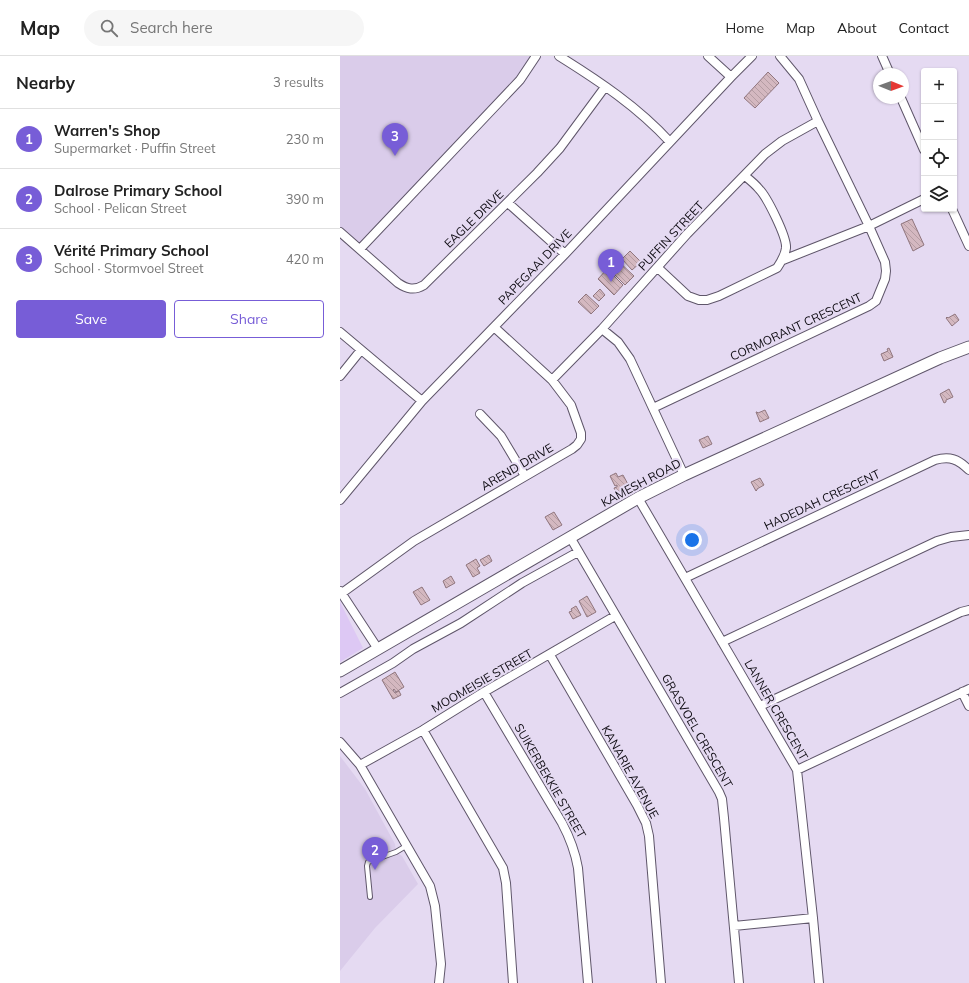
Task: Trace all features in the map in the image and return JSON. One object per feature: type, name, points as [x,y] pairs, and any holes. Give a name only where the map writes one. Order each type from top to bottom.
[{"type":"street","points":[[360,249],[520,80],[536,56]]},
{"type":"street","points":[[559,56],[641,113],[670,142]]},
{"type":"street","points":[[708,56],[731,77]]},
{"type":"street","name":"PAPEGAAI DRIVE","points":[[340,500],[422,401],[565,254],[752,56]]},
{"type":"street","name":"CORMORANT CRESCENT","points":[[653,408],[869,306],[876,301],[885,279],[886,271],[884,262],[869,226],[799,79],[780,56]]},
{"type":"street","points":[[882,56],[887,68]]},
{"type":"street","name":"EAGLE DRIVE","points":[[340,232],[398,283],[411,289],[418,288],[429,281],[508,203],[560,148],[605,87]]},
{"type":"street","points":[[904,104],[921,143]]},
{"type":"street","name":"PUFFIN STREET","points":[[552,380],[602,329],[687,234],[774,146],[818,121]]},
{"type":"street","points":[[658,268],[688,296],[693,299],[707,300],[719,296],[777,268],[783,260],[786,247],[784,236],[765,197],[759,188],[745,176]]},
{"type":"street","points":[[783,260],[869,226],[921,200]]},
{"type":"street","points":[[508,203],[565,254]]},
{"type":"street","points":[[953,212],[969,246]]},
{"type":"street","name":"AREND DRIVE","points":[[341,592],[414,541],[572,449],[581,439],[579,425],[571,405],[552,380],[494,327]]},
{"type":"street","points":[[602,329],[618,342],[627,354],[684,475]]},
{"type":"street","points":[[340,332],[422,401]]},
{"type":"street","name":"KAMESH ROAD","points":[[340,671],[638,498],[684,475],[940,358],[969,347]]},
{"type":"street","points":[[340,376],[361,350]]},
{"type":"street","points":[[480,414],[501,436],[525,476]]},
{"type":"street","name":"HADEDAH CRESCENT","points":[[685,578],[935,460],[946,457],[954,458],[969,470]]},
{"type":"street","name":"LANNER CRESCENT","points":[[638,498],[797,770],[819,983]]},
{"type":"street","points":[[722,642],[937,541],[951,537],[969,535]]},
{"type":"street","name":"GRASVOEL CRESCENT","points":[[570,537],[722,799],[739,983]]},
{"type":"street","points":[[340,693],[393,663],[413,649],[460,623],[522,584],[578,552]]},
{"type":"street","points":[[341,592],[378,649]]},
{"type":"street","points":[[760,706],[954,615],[969,610]]},
{"type":"street","name":"MOOMEISIE STREET","points":[[360,765],[423,730],[484,692],[615,616]]},
{"type":"street","name":"KANARIE AVENUE","points":[[550,655],[646,823],[649,836],[661,983]]},
{"type":"street","points":[[797,770],[966,691],[969,706]]},
{"type":"street","name":"SUIKERBEKKIE STREET","points":[[484,692],[562,822],[575,850],[578,868],[588,983]]},
{"type":"street","points":[[423,730],[503,868],[506,883],[513,983]]},
{"type":"street","points":[[340,742],[360,765],[430,886],[433,894],[441,964],[439,983]]},
{"type":"street","points":[[734,926],[813,918]]},
{"type":"lane","points":[[370,897],[367,866],[368,862],[396,852],[406,846]]},
{"type":"shaded area","points":[[340,56],[539,56],[360,249],[340,235]]},
{"type":"shaded area","points":[[340,602],[363,648],[340,662]]},
{"type":"shaded area","points":[[340,756],[365,789],[395,844],[396,852],[402,856],[418,884],[375,928],[340,971]]},
{"type":"building","points":[[768,72],[779,83],[755,108],[744,98]]},
{"type":"building","points":[[912,219],[924,245],[913,251],[901,224]]},
{"type":"building","points":[[630,251],[641,262],[632,270],[622,259]]},
{"type":"building","points":[[616,259],[634,276],[625,285],[607,267]]},
{"type":"building","points":[[607,269],[623,285],[614,295],[598,279]]},
{"type":"building","points":[[600,289],[605,295],[599,301],[593,296]]},
{"type":"building","points":[[586,294],[599,306],[591,314],[578,302]]},
{"type":"building","points":[[955,314],[959,320],[952,326],[946,318]]},
{"type":"building","points":[[889,348],[893,357],[884,361],[881,354],[888,351],[887,349]]},
{"type":"building","points":[[949,389],[953,397],[946,400],[944,403],[940,394]]},
{"type":"building","points":[[765,410],[769,418],[760,422],[756,412],[758,413]]},
{"type":"building","points":[[708,436],[712,444],[703,448],[699,440]]},
{"type":"building","points":[[616,473],[618,477],[623,475],[630,488],[617,495],[614,488],[617,487],[617,485],[615,486],[610,476]]},
{"type":"building","points":[[760,478],[764,485],[756,491],[751,482]]},
{"type":"building","points":[[554,512],[562,525],[553,530],[545,517]]},
{"type":"building","points":[[489,555],[492,561],[484,566],[480,560]]},
{"type":"building","points":[[476,559],[480,566],[477,568],[480,573],[473,577],[466,565]]},
{"type":"building","points":[[451,576],[455,583],[446,588],[443,581]]},
{"type":"building","points":[[422,587],[430,600],[421,605],[413,592]]},
{"type":"building","points":[[587,596],[596,612],[587,617],[579,601]]},
{"type":"building","points":[[576,606],[581,615],[573,619],[569,612]]},
{"type":"building","points":[[395,672],[404,687],[396,692],[394,689],[393,690],[395,693],[399,691],[401,695],[393,699],[382,680]]},
{"type":"place","name":"Vérité Primary School","points":[[395,156]]},
{"type":"place","name":"Warren's Shop","points":[[611,282]]},
{"type":"place","name":"Dalrose Primary School","points":[[375,870]]}]
